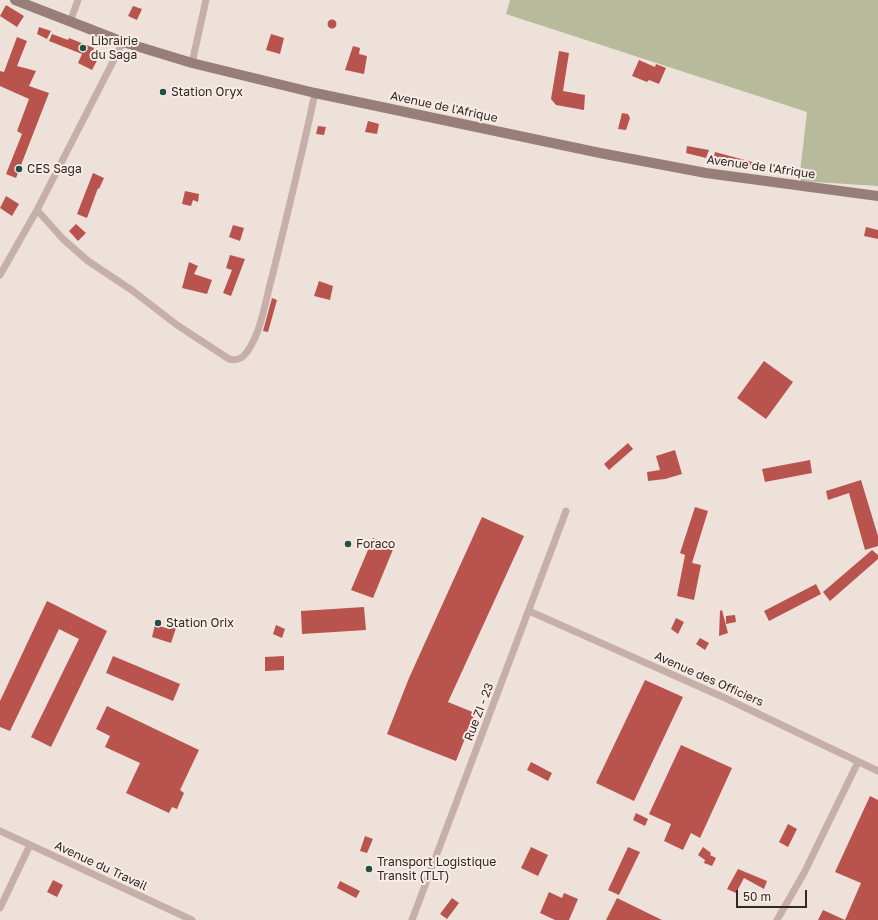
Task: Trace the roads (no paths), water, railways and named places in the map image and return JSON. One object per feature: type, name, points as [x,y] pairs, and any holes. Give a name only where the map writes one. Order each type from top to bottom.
[{"type":"main road","name":"Avenue de l'Afrique","points":[[15,0],[123,42],[192,63],[315,93],[607,155],[706,173],[878,196]]},
{"type":"street","points":[[70,22],[78,0]]},
{"type":"street","points":[[192,63],[206,0]]},
{"type":"street","points":[[0,275],[37,210],[123,42]]},
{"type":"street","points":[[37,210],[63,239],[88,261],[133,291],[177,325],[229,359],[236,360],[242,358],[247,353],[253,342],[262,316],[297,176],[315,93]]},
{"type":"street","name":"Rue ZI - 23","points":[[412,920],[566,511]]},
{"type":"street","name":"Avenue des Officiers","points":[[529,611],[725,698],[878,771]]},
{"type":"street","points":[[777,920],[804,874],[858,762]]},
{"type":"street","name":"Avenue du Travail","points":[[0,831],[192,920]]},
{"type":"street","points":[[0,908],[30,845]]},
{"type":"place","name":"Librairie du Saga","points":[[83,48]]},
{"type":"place","name":"Station Oryx","points":[[163,92]]},
{"type":"place","name":"CES Saga","points":[[19,169]]},
{"type":"place","name":"Foraco","points":[[348,544]]},
{"type":"place","name":"Station Orix","points":[[158,623]]},
{"type":"place","name":"Transport Logistique Transit (TLT)","points":[[369,869]]}]
